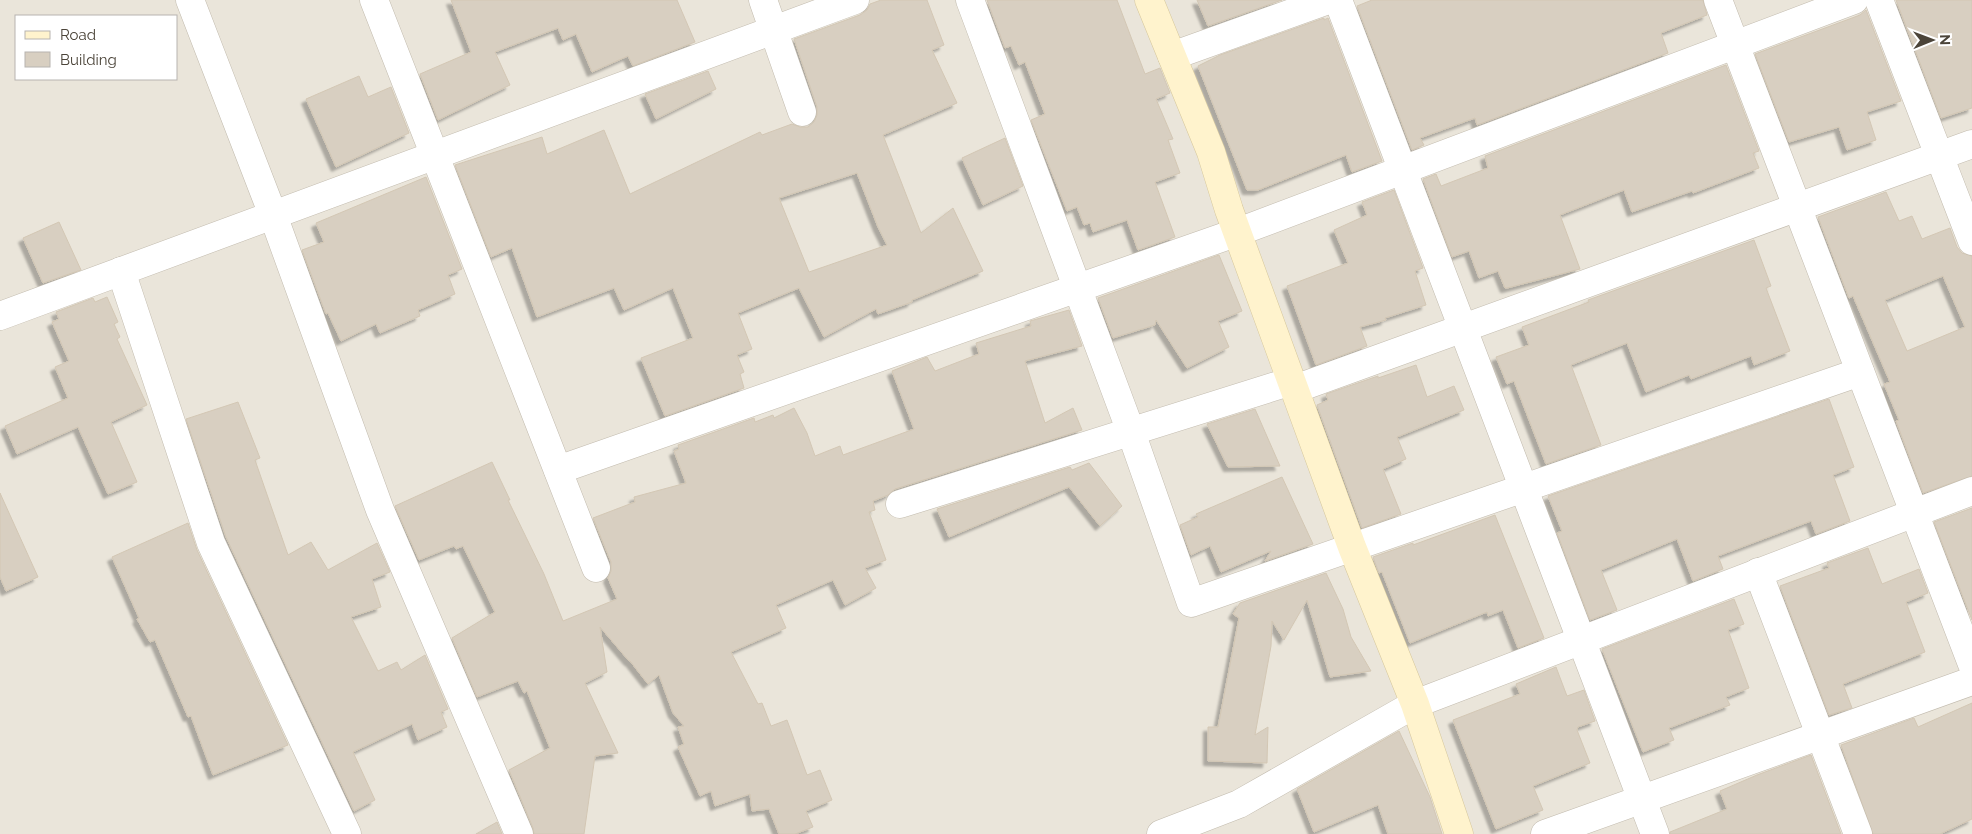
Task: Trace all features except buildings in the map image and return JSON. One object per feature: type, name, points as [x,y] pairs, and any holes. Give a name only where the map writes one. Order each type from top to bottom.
[{"type":"street","points":[[190,0],[273,215],[380,510],[519,834]]},
{"type":"street","points":[[374,0],[596,568]]},
{"type":"street","points":[[763,0],[802,112]]},
{"type":"street","points":[[0,316],[854,0]]},
{"type":"street","points":[[970,0],[1131,432],[1191,603],[1524,486],[1860,372]]},
{"type":"street","points":[[1149,0],[1211,152],[1352,547],[1415,704],[1459,834]]},
{"type":"street","points":[[1172,56],[1328,0]]},
{"type":"street","points":[[1338,0],[1583,640],[1655,834]]},
{"type":"street","points":[[1718,0],[1972,664]]},
{"type":"street","points":[[558,470],[1238,232],[1854,0]]},
{"type":"street","points":[[1879,0],[1972,241]]},
{"type":"street","points":[[900,504],[1131,432],[1294,385],[1464,328],[1972,144]]},
{"type":"street","points":[[121,271],[211,543],[347,834]]},
{"type":"street","points":[[1161,834],[1239,804],[1415,704],[1972,491]]},
{"type":"street","points":[[1758,572],[1858,834]]},
{"type":"street","points":[[1545,834],[1972,681]]},
{"type":"shaded area","points":[[0,0],[1972,0],[1972,834],[0,834]]}]
